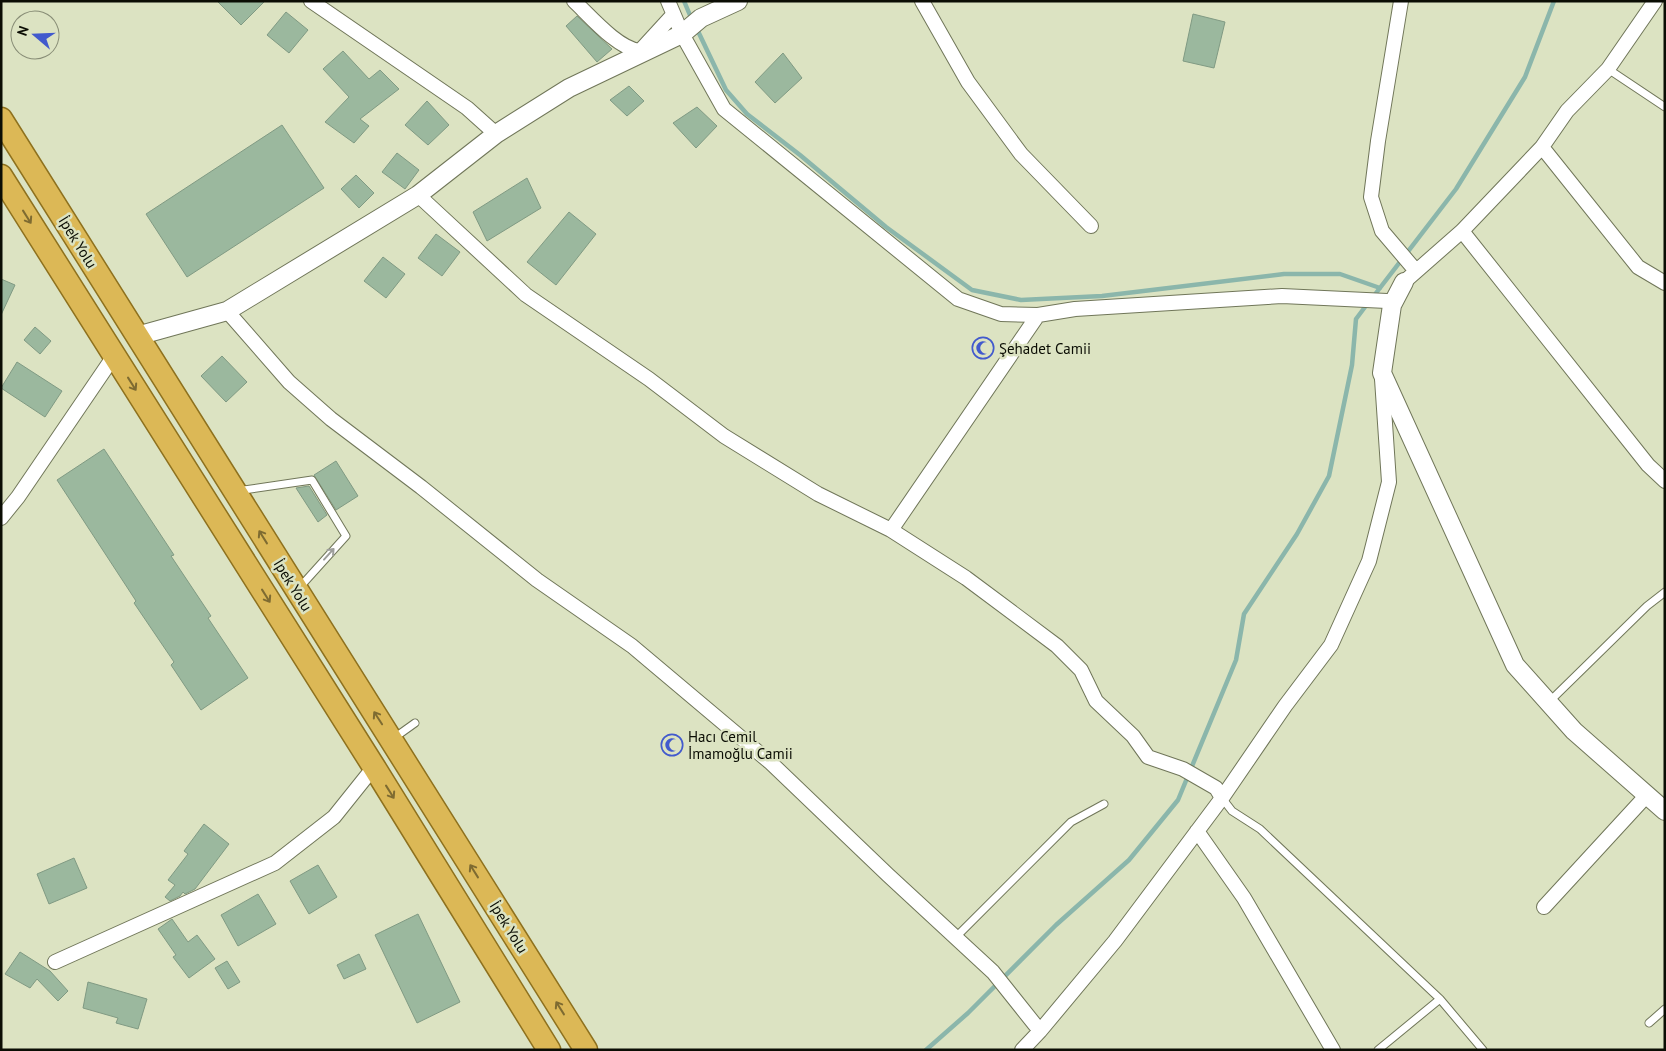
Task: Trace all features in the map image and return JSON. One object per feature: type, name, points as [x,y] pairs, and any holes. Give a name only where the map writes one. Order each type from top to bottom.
[{"type":"highway","name":"İpek Yolu","points":[[1,120],[586,1050]]},
{"type":"highway","name":"İpek Yolu","points":[[1,176],[550,1050]]},
{"type":"street","points":[[311,1],[467,108],[496,134]]},
{"type":"street","points":[[574,1],[610,35],[624,45],[640,52],[673,15]]},
{"type":"street","points":[[668,1],[682,34],[724,109],[958,299],[1001,314],[1038,315],[1085,308],[1282,296],[1390,303]]},
{"type":"street","points":[[137,336],[227,311],[418,195],[496,134],[569,88],[682,34],[701,18],[738,1]]},
{"type":"street","points":[[922,1],[968,82],[1016,146],[1091,226]]},
{"type":"street","points":[[1401,1],[1378,141],[1372,197],[1382,232],[1410,272]]},
{"type":"street","points":[[1022,1050],[1040,1032],[1115,941],[1222,798],[1285,706],[1332,645],[1368,561],[1389,482],[1382,373],[1390,303],[1410,272],[1462,231],[1542,146],[1567,111],[1608,69],[1655,1]]},
{"type":"street","points":[[1542,146],[1638,267],[1665,283]]},
{"type":"street","points":[[418,195],[526,295],[649,379],[724,436],[818,494],[891,530],[966,578],[1057,646],[1081,670],[1096,701],[1133,736],[1148,757],[1183,769],[1216,788],[1222,798]]},
{"type":"street","points":[[1462,231],[1648,465],[1665,481]]},
{"type":"street","points":[[227,311],[289,382],[331,419],[421,487],[537,580],[632,646],[771,763],[993,972],[1040,1032]]},
{"type":"street","points":[[891,530],[1038,315]]},
{"type":"street","points":[[1,518],[18,497],[114,356]]},
{"type":"street","points":[[1382,373],[1515,665],[1574,731],[1665,812]]},
{"type":"street","points":[[55,962],[275,863],[334,817],[374,767]]},
{"type":"street","points":[[1544,907],[1647,795]]},
{"type":"street","points":[[1197,831],[1244,898],[1333,1050]]},
{"type":"lane","points":[[1608,69],[1665,107]]},
{"type":"lane","points":[[234,491],[312,480],[346,536],[296,590]]},
{"type":"lane","points":[[1549,703],[1647,606],[1665,592]]},
{"type":"lane","points":[[391,740],[415,723]]},
{"type":"lane","points":[[1222,798],[1232,811],[1267,836],[1440,999],[1482,1050]]},
{"type":"lane","points":[[955,938],[1071,822],[1104,804]]},
{"type":"lane","points":[[1378,1050],[1440,999]]},
{"type":"lane","points":[[1649,1023],[1665,1009]]},
{"type":"building","points":[[217,1],[265,1],[241,25]]},
{"type":"building","points":[[286,12],[308,30],[289,53],[267,35]]},
{"type":"building","points":[[1193,14],[1225,22],[1214,68],[1183,61]]},
{"type":"building","points":[[577,16],[612,49],[597,62],[566,26]]},
{"type":"building","points":[[343,51],[369,79],[380,70],[399,89],[360,119],[369,126],[354,143],[325,122],[349,97],[323,69]]},
{"type":"building","points":[[783,53],[802,78],[775,103],[755,82]]},
{"type":"building","points":[[629,86],[644,101],[627,116],[610,100]]},
{"type":"building","points":[[427,101],[449,125],[428,145],[405,125]]},
{"type":"building","points":[[697,107],[717,126],[696,148],[673,123]]},
{"type":"building","points":[[282,125],[324,188],[187,277],[146,214]]},
{"type":"building","points":[[397,153],[419,170],[405,189],[382,172]]},
{"type":"building","points":[[356,175],[374,193],[359,208],[341,189]]},
{"type":"building","points":[[527,178],[541,208],[487,241],[473,212]]},
{"type":"building","points":[[569,212],[596,234],[556,285],[527,262]]},
{"type":"building","points":[[436,234],[460,252],[442,276],[418,258]]},
{"type":"building","points":[[383,257],[405,274],[386,298],[364,281]]},
{"type":"building","points":[[1,279],[15,285],[1,315]]},
{"type":"building","points":[[35,327],[51,341],[40,354],[24,340]]},
{"type":"building","points":[[222,356],[247,382],[226,402],[201,376]]},
{"type":"building","points":[[17,362],[62,391],[45,417],[1,388]]},
{"type":"building","points":[[104,449],[174,555],[171,556],[211,616],[208,618],[248,678],[201,710],[171,665],[174,662],[134,603],[136,601],[57,480]]},
{"type":"building","points":[[336,461],[358,496],[336,510],[314,475]]},
{"type":"building","points":[[309,486],[327,515],[318,522],[296,488]]},
{"type":"building","points":[[204,824],[229,844],[195,889],[185,894],[183,892],[180,896],[170,901],[165,897],[175,885],[168,880],[188,854],[184,851]]},
{"type":"building","points":[[74,858],[87,888],[49,904],[37,874]]},
{"type":"building","points":[[318,865],[337,897],[309,914],[290,881]]},
{"type":"building","points":[[258,894],[276,924],[238,946],[221,915]]},
{"type":"building","points":[[418,914],[460,1002],[417,1023],[375,935]]},
{"type":"building","points":[[172,919],[188,942],[197,935],[215,959],[189,978],[173,957],[176,955],[158,929]]},
{"type":"building","points":[[20,952],[50,971],[68,991],[58,1001],[37,979],[30,988],[5,974]]},
{"type":"building","points":[[359,954],[366,969],[344,979],[337,965]]},
{"type":"building","points":[[227,961],[240,982],[228,989],[215,968]]},
{"type":"building","points":[[88,982],[147,999],[138,1029],[116,1023],[118,1018],[83,1008]]},
{"type":"waterway","points":[[684,1],[692,20]]},
{"type":"waterway","points":[[1373,297],[1456,189],[1525,77],[1554,1]]},
{"type":"waterway","points":[[696,27],[726,90],[747,114],[800,155],[886,227],[972,290],[1021,300],[1102,296],[1284,274],[1340,274],[1380,288]]},
{"type":"waterway","points":[[926,1050],[968,1013],[1056,925],[1129,860],[1178,800],[1236,660],[1244,614],[1297,534],[1329,476],[1352,365],[1356,319],[1368,303]]},
{"type":"place","name":"Şehadet Camii","points":[[983,348]]},
{"type":"place","name":"Hacı Cemil İmamoğlu Camii","points":[[672,745]]}]
